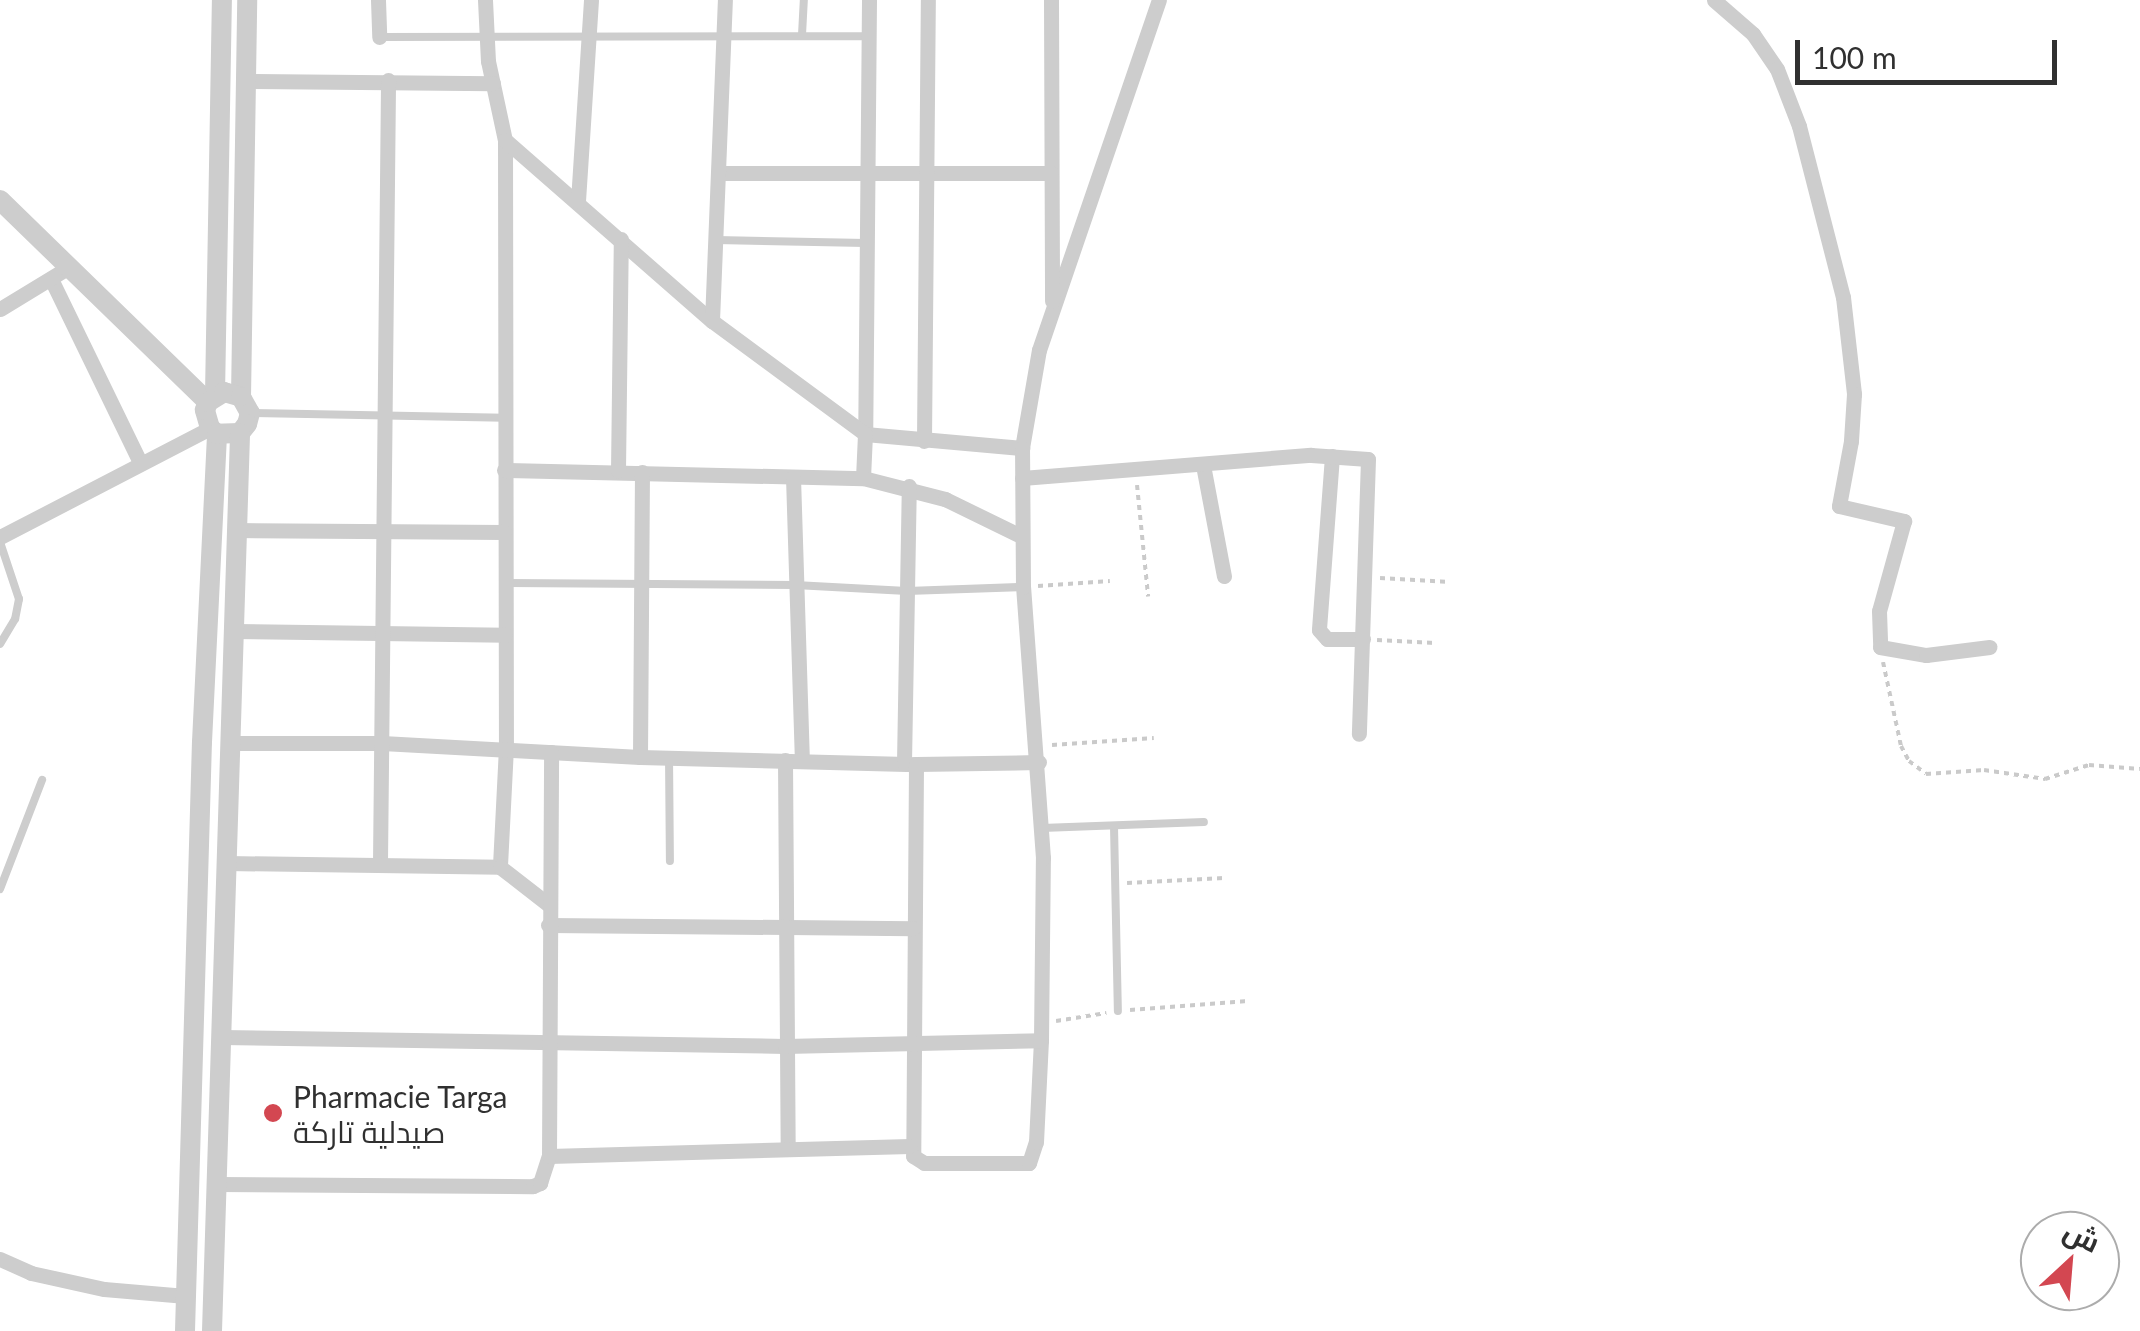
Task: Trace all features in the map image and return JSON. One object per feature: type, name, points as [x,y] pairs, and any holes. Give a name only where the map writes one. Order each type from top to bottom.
[{"type":"street","points":[[185,1331],[213,431],[206,420],[212,398],[222,0]]},
{"type":"street","points":[[212,1331],[235,530],[240,433],[246,405],[247,0]]},
{"type":"street","points":[[378,0],[380,38]]},
{"type":"street","points":[[484,0],[485,40],[505,140],[506,747],[500,867]]},
{"type":"street","points":[[578,200],[590,0]]},
{"type":"street","points":[[712,321],[725,0]]},
{"type":"street","points":[[863,478],[870,243],[869,0]]},
{"type":"street","points":[[924,441],[928,0]]},
{"type":"street","points":[[1051,0],[1052,309]]},
{"type":"street","points":[[908,486],[906,591],[913,928],[910,1146],[916,1160],[924,1162],[1029,1163],[1036,1142],[1041,1032],[1042,828],[1023,586],[1022,448],[1038,350],[1084,230],[1159,0]]},
{"type":"street","points":[[1714,0],[1753,34],[1777,69],[1799,126],[1843,297],[1854,394],[1839,506],[1902,517],[1904,522],[1879,611],[1880,647],[1926,655],[1988,647]]},
{"type":"street","points":[[380,862],[386,636],[388,80]]},
{"type":"street","points":[[246,82],[493,83]]},
{"type":"street","points":[[505,140],[712,321],[865,434],[1022,448]]},
{"type":"street","points":[[718,173],[1051,172]]},
{"type":"street","points":[[0,200],[212,398]]},
{"type":"street","points":[[618,471],[621,239]]},
{"type":"street","points":[[0,309],[70,267]]},
{"type":"street","points":[[52,281],[142,464]]},
{"type":"street","points":[[212,398],[224,392],[246,405]]},
{"type":"street","points":[[0,540],[213,431],[240,433]]},
{"type":"street","points":[[1332,456],[1319,630],[1328,639],[1362,639]]},
{"type":"street","points":[[1022,478],[1361,456],[1370,465],[1359,734]]},
{"type":"street","points":[[1204,465],[1224,576]]},
{"type":"street","points":[[504,470],[863,478],[945,498],[1021,536]]},
{"type":"street","points":[[640,756],[642,472]]},
{"type":"street","points":[[788,1147],[785,925],[796,584],[792,477]]},
{"type":"street","points":[[235,530],[504,532]]},
{"type":"street","points":[[233,631],[506,635]]},
{"type":"street","points":[[230,743],[382,743],[640,756],[910,763],[1038,754]]},
{"type":"street","points":[[217,1184],[533,1186],[545,1176],[549,1156],[551,752]]},
{"type":"street","points":[[227,863],[380,862],[500,867],[548,905]]},
{"type":"street","points":[[548,926],[913,928]]},
{"type":"street","points":[[221,1038],[786,1046],[1041,1032]]},
{"type":"street","points":[[549,1156],[910,1146]]},
{"type":"street","points":[[0,1259],[31,1272],[104,1289],[186,1296]]},
{"type":"lane","points":[[802,36],[804,0]]},
{"type":"lane","points":[[380,38],[869,36]]},
{"type":"lane","points":[[716,240],[870,243]]},
{"type":"lane","points":[[246,405],[504,418]]},
{"type":"lane","points":[[0,540],[19,599],[16,620],[0,644]]},
{"type":"lane","points":[[506,583],[796,584],[906,591],[1023,586]]},
{"type":"lane","points":[[668,756],[670,861]]},
{"type":"lane","points":[[0,889],[42,780]]},
{"type":"lane","points":[[1042,828],[1204,822]]},
{"type":"lane","points":[[1114,826],[1112,884],[1118,1012]]},
{"type":"path","points":[[1136,471],[1148,596]]},
{"type":"path","points":[[1365,577],[1450,582]]},
{"type":"path","points":[[1023,586],[1110,581]]},
{"type":"path","points":[[1362,639],[1435,643]]},
{"type":"path","points":[[1880,647],[1901,746],[1908,761],[1926,774],[1984,770],[2045,780],[2089,765],[2140,769]]},
{"type":"path","points":[[1038,754],[1154,738]]},
{"type":"path","points":[[1112,884],[1224,878]]},
{"type":"path","points":[[1041,1032],[1118,1012],[1248,1000]]},
{"type":"place","name":"Pharmacie Targa صيدلية تاركة","points":[[273,1113]]}]
